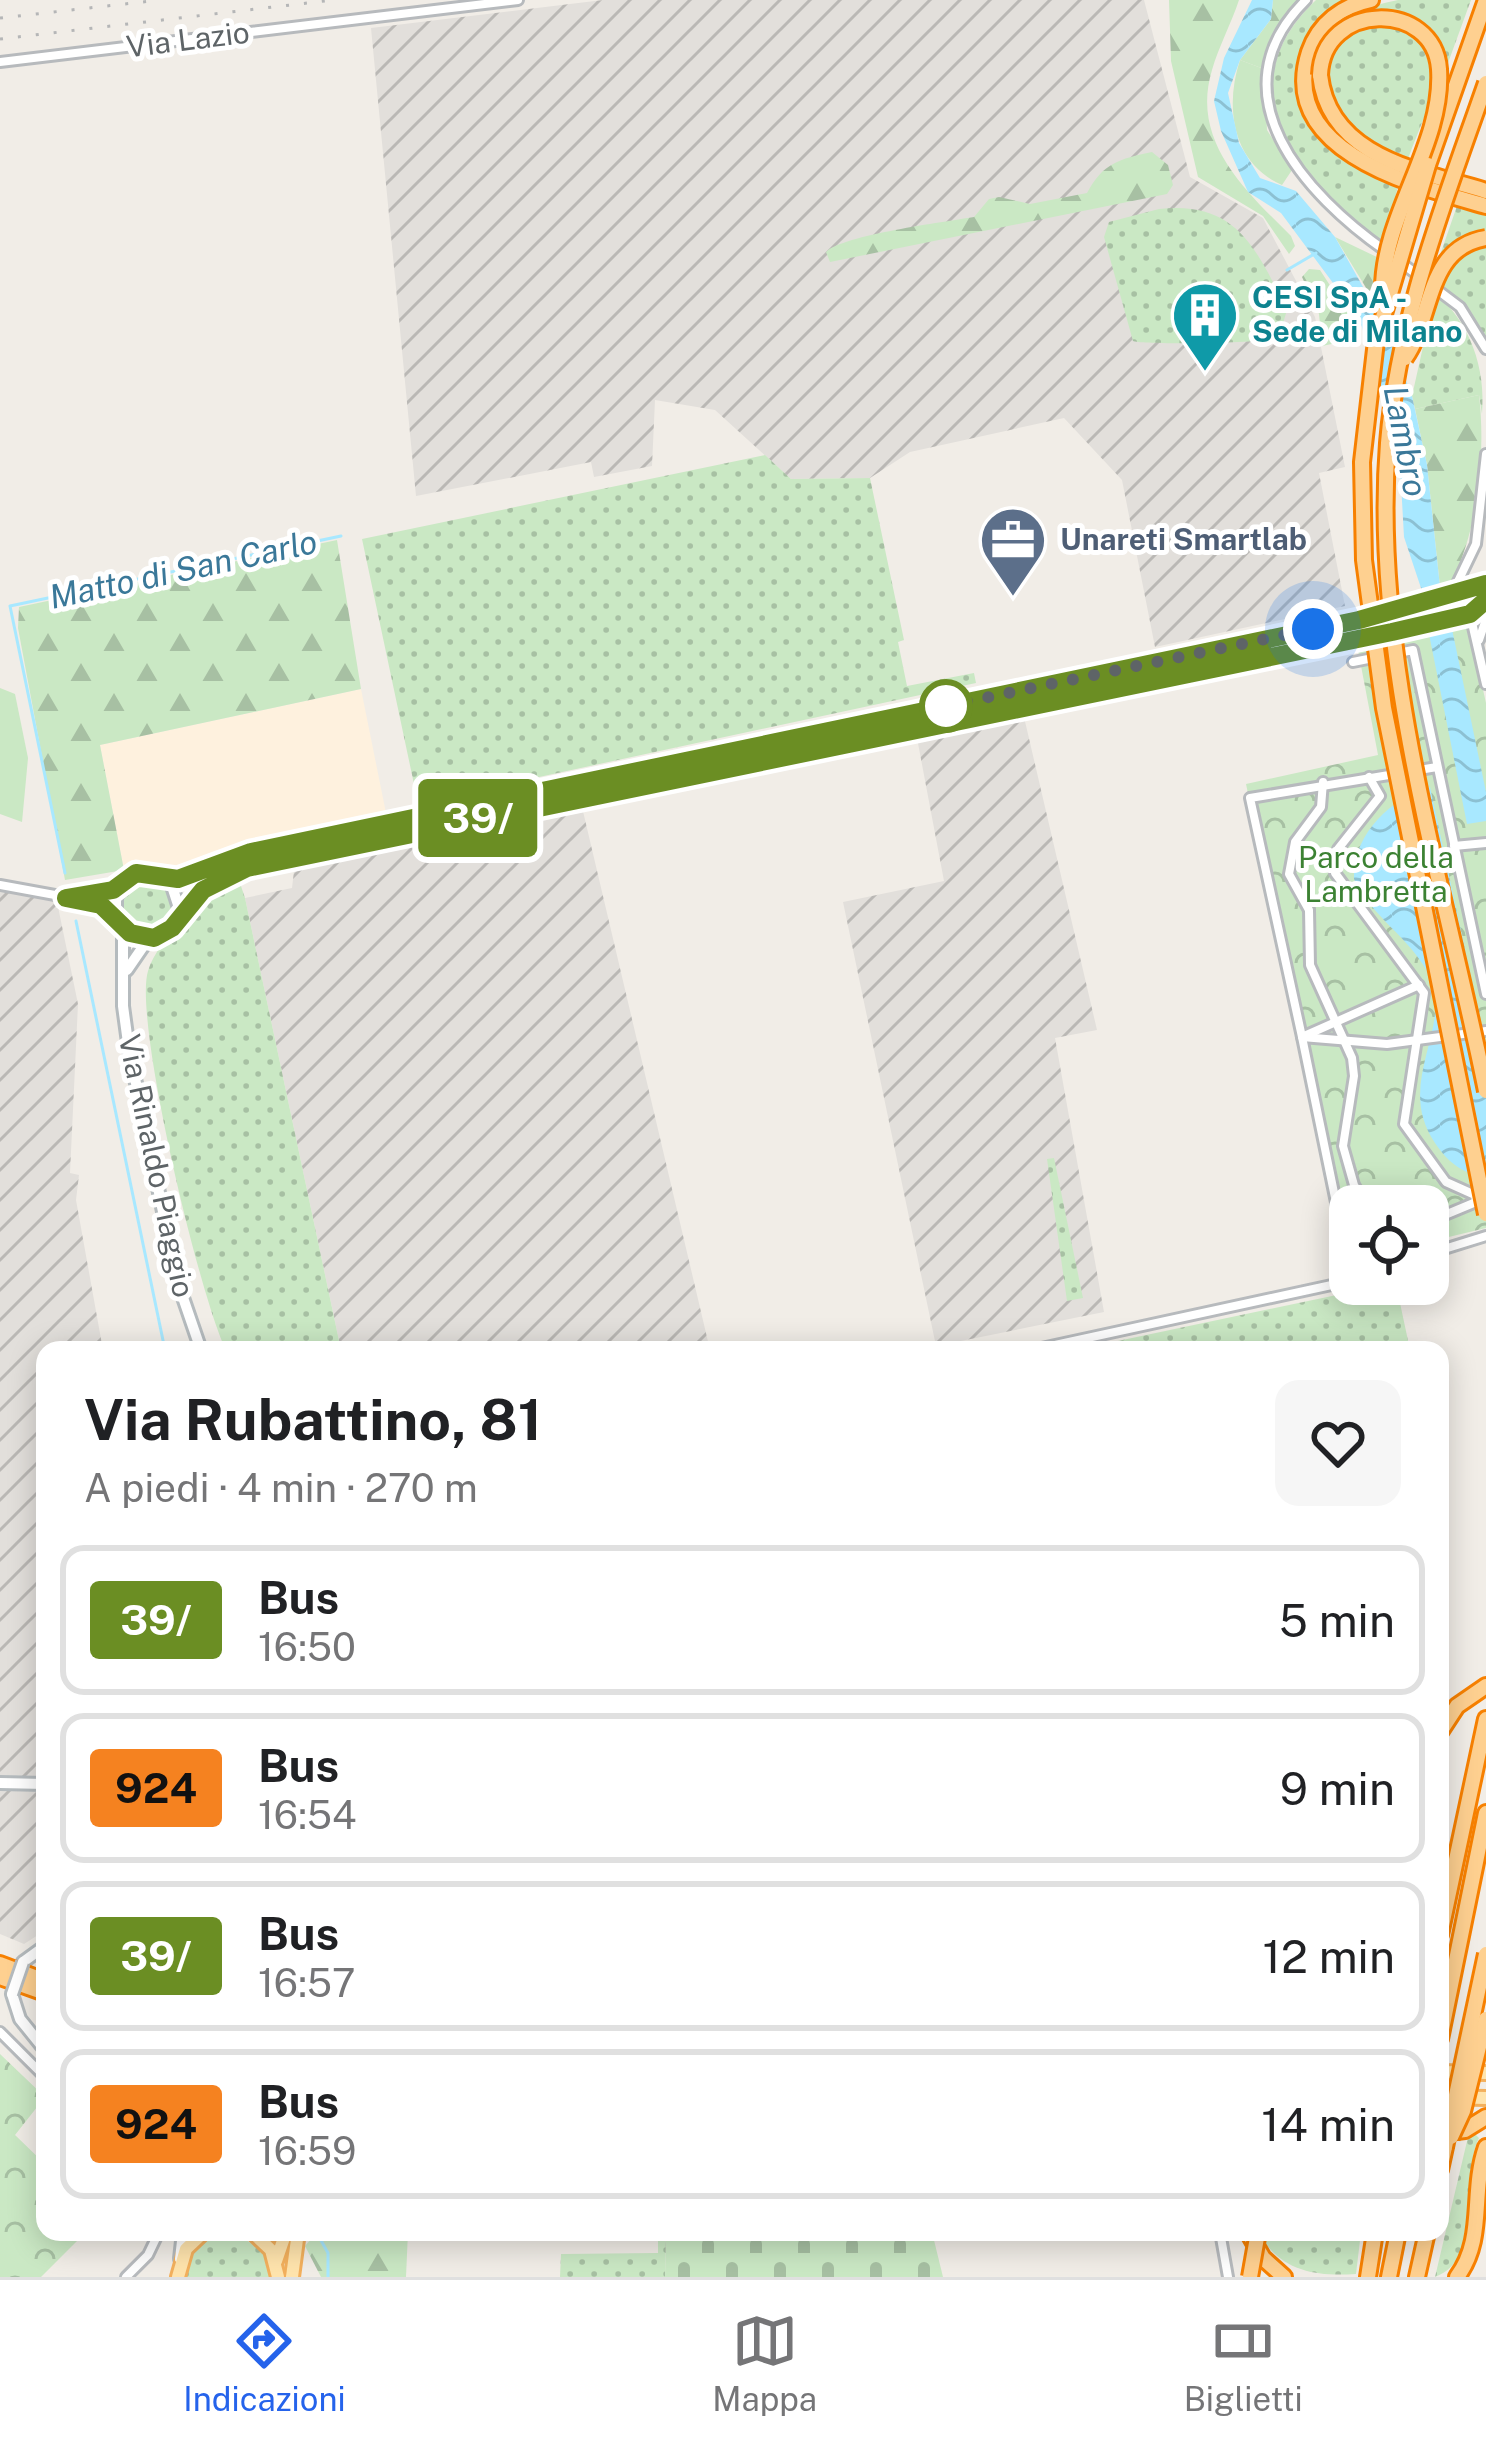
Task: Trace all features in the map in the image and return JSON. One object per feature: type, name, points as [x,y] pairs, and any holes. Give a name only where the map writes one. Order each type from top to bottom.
[{"type":"highway","points":[[1371,0],[1338,13],[1321,29],[1308,55],[1320,120],[1363,164],[1404,185],[1486,206]]},
{"type":"highway","points":[[1385,304],[1486,0]]},
{"type":"highway","points":[[1313,76],[1332,38],[1348,22],[1374,14],[1411,22],[1436,55],[1435,103],[1385,262],[1385,304],[1362,462],[1366,587],[1384,708],[1483,1206]]},
{"type":"highway","points":[[1313,76],[1333,112],[1379,157],[1486,191]]},
{"type":"highway","points":[[1486,83],[1425,260],[1399,367],[1388,464],[1391,621],[1486,1091]]},
{"type":"highway","points":[[1399,367],[1414,342],[1436,276],[1454,252],[1486,238]]},
{"type":"highway","points":[[1449,1718],[1457,1706],[1486,1686]]},
{"type":"highway","points":[[1449,1897],[1486,1720]]},
{"type":"highway","points":[[1449,1987],[1486,1813]]},
{"type":"highway","points":[[1449,2114],[1486,1954]]},
{"type":"highway","points":[[0,1964],[36,1978]]},
{"type":"highway","points":[[0,1977],[36,1991]]},
{"type":"highway","points":[[1449,2131],[1463,2111],[1486,2019]]},
{"type":"highway","points":[[1449,2137],[1486,2117]]},
{"type":"highway","points":[[1457,2277],[1481,2237],[1480,2176],[1486,2147]]},
{"type":"highway","points":[[1253,2241],[1283,2277]]},
{"type":"highway","points":[[1250,2277],[1256,2241]]},
{"type":"highway","points":[[1368,2277],[1374,2241]]},
{"type":"highway","points":[[1389,2277],[1396,2241]]},
{"type":"highway","points":[[1417,2277],[1425,2241]]},
{"type":"highway","points":[[1470,2277],[1486,2251]]},
{"type":"main road","points":[[1449,2072],[1486,2073]]},
{"type":"main road","points":[[1449,2097],[1486,2098]]},
{"type":"main road","points":[[178,2277],[180,2261],[197,2241]]},
{"type":"main road","points":[[259,2241],[276,2262]]},
{"type":"main road","points":[[278,2277],[276,2262],[283,2241]]},
{"type":"main road","points":[[292,2277],[297,2241]]},
{"type":"street","name":"Via Lazio","points":[[0,62],[518,0]]},
{"type":"street","points":[[1306,0],[1281,30],[1268,76],[1269,105],[1280,142],[1318,196],[1460,307],[1486,349]]},
{"type":"street","points":[[1450,597],[1476,544],[1486,454]]},
{"type":"street","points":[[66,898],[121,886],[136,873],[170,880],[251,852],[1450,597],[1486,584]]},
{"type":"street","points":[[124,979],[134,953],[149,938],[169,931],[180,911],[217,881],[280,860],[1470,614],[1486,600]]},
{"type":"street","points":[[1470,614],[1486,684]]},
{"type":"street","points":[[1478,647],[1486,620]]},
{"type":"street","points":[[1353,662],[1413,650],[1486,994]]},
{"type":"street","points":[[1334,1185],[1250,798],[1437,766]]},
{"type":"street","points":[[1369,776],[1380,796],[1338,849],[1335,874],[1419,985],[1426,1005],[1403,1102],[1404,1124],[1446,1181],[1474,1195],[1483,1206],[1449,1216]]},
{"type":"street","points":[[1323,782],[1321,807],[1295,842],[1289,874],[1312,922],[1310,964],[1347,1043],[1354,1076],[1342,1146],[1354,1185]]},
{"type":"street","points":[[1454,846],[1486,843]]},
{"type":"street","points":[[170,880],[180,911]]},
{"type":"street","points":[[0,885],[101,905],[119,922],[149,938]]},
{"type":"street","points":[[119,922],[121,886]]},
{"type":"street","name":"Via Rinaldo Piaggio","points":[[119,922],[127,1035],[178,1283],[198,1341]]},
{"type":"street","points":[[1302,1037],[1419,985]]},
{"type":"street","points":[[1302,1037],[1347,1043],[1418,1042],[1486,1030]]},
{"type":"street","points":[[1449,1247],[1486,1236]]},
{"type":"street","points":[[1073,1341],[1329,1286]]},
{"type":"street","points":[[0,1783],[36,1783]]},
{"type":"street","points":[[36,1953],[23,1962],[12,1994],[36,2040]]},
{"type":"street","points":[[0,2032],[36,2068]]},
{"type":"street","points":[[28,2032],[36,2036]]},
{"type":"street","points":[[126,2277],[155,2241]]},
{"type":"street","points":[[180,2261],[181,2241]]},
{"type":"street","points":[[1222,2241],[1228,2277]]},
{"type":"shaded area","points":[[603,0],[1144,0],[1190,177],[1263,218],[1315,317],[1345,467],[1319,473],[1345,606],[1155,647],[1122,480],[1064,418],[910,452],[870,478],[791,479],[715,410],[655,400],[652,466],[594,477],[591,462],[416,496],[371,28]]},
{"type":"shaded area","points":[[361,689],[386,813],[260,839],[179,873],[152,865],[124,870],[100,745]]},
{"type":"shaded area","points":[[1024,717],[1097,1030],[1055,1038],[1104,1312],[961,1341],[935,1341],[843,902],[944,881],[917,738]]},
{"type":"shaded area","points":[[582,807],[708,1341],[339,1341],[245,898],[292,888],[294,871]]},
{"type":"shaded area","points":[[0,885],[56,897],[78,1004],[70,1173],[79,1175],[76,1200],[101,1341],[36,1341],[36,1936],[24,1944],[0,1934]]},
{"type":"green space","points":[[1169,0],[1239,0],[1212,70],[1209,120],[1227,164],[1291,236],[1295,246],[1289,254],[1263,216],[1198,177],[1171,61]]},
{"type":"green space","points":[[1273,0],[1304,0],[1281,23],[1264,69],[1240,60],[1271,19]]},
{"type":"green space","points":[[1316,0],[1351,0],[1320,22],[1305,101],[1364,169],[1398,186],[1384,245],[1328,196],[1304,167],[1285,137],[1274,104],[1274,70],[1287,35]]},
{"type":"green space","points":[[1398,0],[1471,0],[1444,74],[1425,53],[1396,45],[1363,48],[1335,61],[1318,81],[1318,100],[1311,80],[1311,55],[1325,32],[1353,13]]},
{"type":"green space","points":[[1403,21],[1418,41],[1432,75],[1428,106],[1406,165],[1349,125],[1337,111],[1324,80],[1326,58],[1344,28]]},
{"type":"green space","points":[[1240,60],[1264,69],[1267,130],[1292,170],[1282,185],[1253,163],[1237,133],[1233,97]]},
{"type":"green space","points":[[1353,144],[1403,173],[1402,179],[1369,158]]},
{"type":"green space","points":[[1152,152],[1168,165],[1173,185],[1167,194],[830,262],[826,252],[872,235],[974,217],[989,199],[1030,204],[1087,193],[1113,164]]},
{"type":"green space","points":[[1458,203],[1486,210],[1486,232],[1456,242],[1439,258]]},
{"type":"green space","points":[[1159,209],[1208,213],[1241,234],[1287,310],[1281,330],[1256,341],[1133,341],[1104,237],[1109,222]]},
{"type":"green space","points":[[1335,237],[1381,259],[1371,296]]},
{"type":"green space","points":[[1486,243],[1486,341],[1471,315],[1438,283],[1465,249]]},
{"type":"green space","points":[[1309,269],[1320,270],[1355,324],[1351,340],[1322,346],[1319,314],[1302,277]]},
{"type":"green space","points":[[1435,293],[1458,318],[1473,347],[1482,414],[1479,395],[1415,409],[1412,396]]},
{"type":"green space","points":[[1479,395],[1480,467],[1474,516],[1451,583],[1440,587],[1427,465],[1415,409]]},
{"type":"green space","points":[[765,455],[791,479],[870,478],[904,640],[898,642],[907,686],[974,673],[976,683],[418,803],[362,539]]},
{"type":"green space","points":[[337,540],[361,689],[100,745],[124,870],[65,880],[18,628],[19,607]]},
{"type":"green space","name":"Parco della Lambretta","points":[[1469,627],[1486,703],[1486,1228],[1449,1237],[1449,1185],[1329,1185],[1246,784],[1378,755],[1358,650]]},
{"type":"green space","points":[[1338,631],[1338,635],[250,862],[249,857]]},
{"type":"green space","points":[[0,688],[15,694],[28,758],[22,822],[0,814]]},
{"type":"green space","points":[[148,880],[165,888],[173,905],[165,922],[148,930],[131,922],[123,905],[131,888]]},
{"type":"green space","points":[[240,883],[245,898],[339,1341],[223,1341],[201,1276],[159,1099],[146,999],[148,971],[162,945],[214,897]]},
{"type":"green space","points":[[1054,1158],[1083,1298],[1067,1301],[1047,1159]]},
{"type":"green space","points":[[1329,1297],[1329,1305],[1400,1305],[1408,1341],[1118,1341]]},
{"type":"green space","points":[[0,2054],[36,2088],[36,2108],[15,2135],[36,2155],[36,2241],[77,2241],[41,2277],[0,2277]]},
{"type":"green space","points":[[1474,2133],[1479,2138],[1473,2155],[1466,2235],[1451,2267],[1435,2277],[1443,2241],[1449,2241],[1449,2218],[1468,2137]]},
{"type":"green space","points":[[248,2241],[265,2253],[272,2277],[186,2277],[187,2263],[201,2243]]},
{"type":"green space","points":[[309,2241],[408,2241],[406,2277],[321,2277],[305,2246]]},
{"type":"green space","points":[[658,2241],[666,2241],[665,2277],[560,2277],[561,2254],[658,2253]]},
{"type":"green space","points":[[666,2241],[934,2241],[943,2277],[665,2277]]},
{"type":"green space","points":[[1264,2241],[1360,2241],[1356,2274],[1299,2268]]},
{"type":"water","name":"Lambro","points":[[1252,0],[1273,0],[1271,19],[1240,60],[1228,93],[1239,143],[1260,178],[1296,191],[1335,237],[1385,326],[1412,396],[1427,465],[1440,587],[1422,591],[1404,537],[1399,447],[1359,318],[1281,213],[1248,192],[1221,131],[1214,101],[1224,58]]},
{"type":"water","points":[[1452,629],[1486,792],[1486,821],[1467,824],[1429,634]]},
{"type":"water","points":[[1430,787],[1486,1047],[1486,1179],[1451,1162],[1424,1120],[1420,1098],[1435,993],[1420,960],[1354,879],[1367,833],[1388,809]]},
{"type":"waterway","name":"Matto di San Carlo","points":[[1287,270],[1316,253]]},
{"type":"waterway","name":"Matto di San Carlo","points":[[65,873],[10,606],[341,536]]},
{"type":"waterway","name":"Matto di San Carlo","points":[[76,921],[163,1341]]},
{"type":"waterway","name":"Matto di San Carlo","points":[[321,2241],[328,2253],[328,2277]]},
{"type":"railway","points":[[0,18],[160,0]]},
{"type":"railway","points":[[0,39],[333,0]]},
{"type":"bus line","name":"39/","points":[[1486,584],[1359,620],[251,852],[184,878],[136,873],[113,890],[66,898],[101,905],[130,933],[154,938],[172,928],[180,911],[203,890],[247,868],[843,741],[1392,632],[1470,614],[1486,600]]},
{"type":"place","name":"CESI SpA - Sede di Milano","points":[[1205,374]]},
{"type":"place","name":"Unareti Smartlab","points":[[1013,599]]},
{"type":"route","points":[[946,706],[1313,629]]}]
